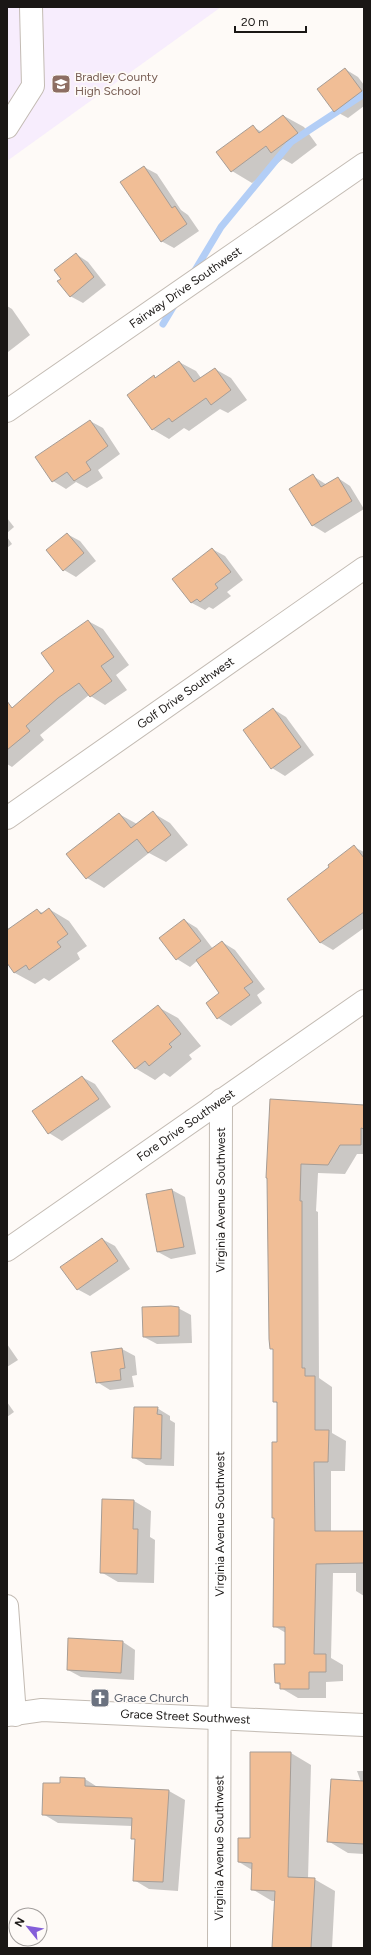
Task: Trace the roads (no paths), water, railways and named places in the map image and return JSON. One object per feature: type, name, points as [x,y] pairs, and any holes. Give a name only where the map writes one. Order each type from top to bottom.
[{"type":"street","points":[[7,127],[33,86],[31,7]]},
{"type":"street","name":"Fairway Drive Southwest","points":[[7,411],[364,164]]},
{"type":"street","name":"Golf Drive Southwest","points":[[7,818],[364,568]]},
{"type":"street","name":"Fore Drive Southwest","points":[[7,1250],[364,1001]]},
{"type":"street","name":"Virginia Avenue Southwest","points":[[219,1948],[221,1719],[221,1100]]},
{"type":"street","points":[[7,1606],[11,1715]]},
{"type":"street","name":"Grace Street Southwest","points":[[11,1715],[42,1710],[364,1725]]},
{"type":"waterway","points":[[194,272],[221,227],[291,142],[364,94]]},
{"type":"waterway","points":[[163,324],[175,304]]},
{"type":"place","name":"Bradley County High School","points":[[61,84]]},
{"type":"place","name":"Grace Church","points":[[100,1698]]}]
